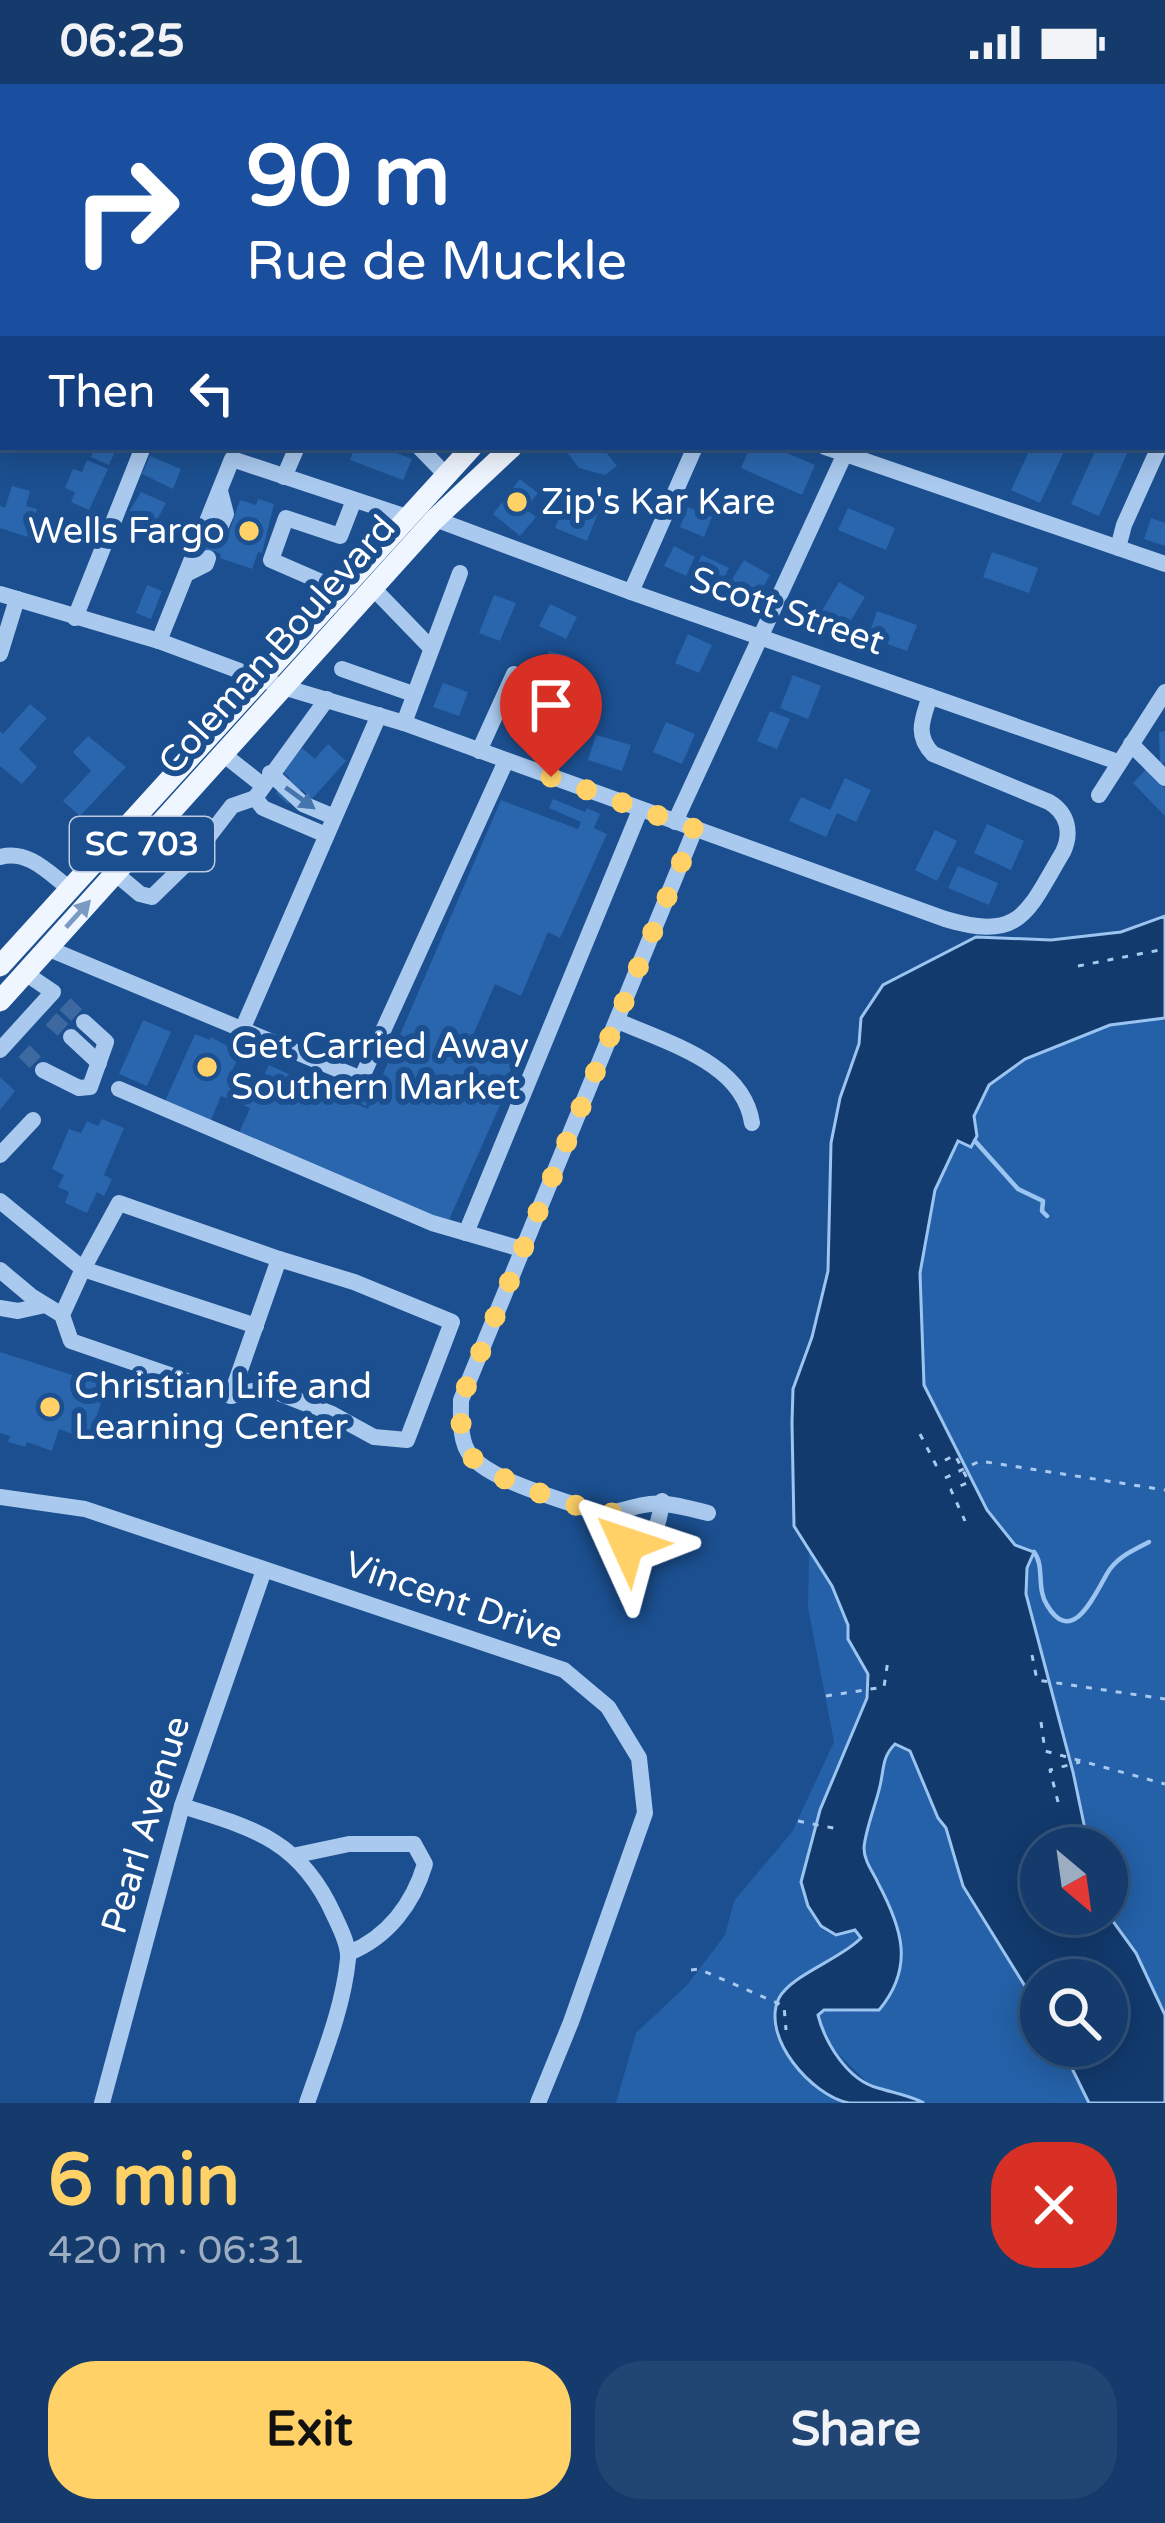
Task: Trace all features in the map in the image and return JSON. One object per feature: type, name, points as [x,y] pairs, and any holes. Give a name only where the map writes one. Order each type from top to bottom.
[{"type":"main road","name":"Coleman Boulevard","points":[[0,966],[469,450]]},
{"type":"main road","name":"Coleman Boulevard","points":[[0,1001],[490,455]]},
{"type":"street","points":[[75,618],[142,450]]},
{"type":"street","points":[[284,477],[296,450]]},
{"type":"street","points":[[421,450],[446,475]]},
{"type":"street","points":[[631,592],[694,450]]},
{"type":"street","points":[[675,822],[846,450],[1165,564]]},
{"type":"street","points":[[1118,548],[1158,450]]},
{"type":"street","points":[[159,641],[232,459],[407,517]]},
{"type":"street","points":[[216,537],[226,514],[220,490]]},
{"type":"street","points":[[340,590],[271,560],[286,518],[340,536],[354,500]]},
{"type":"street","name":"Scott Street","points":[[435,519],[1118,762]]},
{"type":"street","points":[[186,574],[206,564],[208,558]]},
{"type":"street","points":[[404,723],[460,573]]},
{"type":"street","points":[[373,588],[431,648]]},
{"type":"street","points":[[0,654],[8,597],[159,641],[283,687],[404,723],[945,919],[989,929],[1008,927],[1025,916]]},
{"type":"street","points":[[342,669],[413,694]]},
{"type":"street","points":[[478,751],[514,674]]},
{"type":"street","points":[[1099,795],[1165,692]]},
{"type":"street","points":[[930,696],[920,728],[933,754],[1049,802],[1064,814],[1068,842],[1013,939]]},
{"type":"street","points":[[115,873],[140,895],[152,897],[192,858],[232,806],[262,785],[327,699]]},
{"type":"street","points":[[242,1030],[379,715]]},
{"type":"street","points":[[1131,744],[1165,778]]},
{"type":"street","points":[[223,754],[262,785],[303,804],[330,826]]},
{"type":"street","points":[[47,948],[361,1079],[506,761]]},
{"type":"street","points":[[262,785],[263,808],[330,826]]},
{"type":"street","points":[[466,1233],[640,810]]},
{"type":"street","points":[[695,829],[461,1400],[460,1427],[470,1456],[498,1474],[604,1515],[640,1502],[662,1501],[708,1513]]},
{"type":"street","points":[[0,857],[14,853],[29,858],[70,889]]},
{"type":"street","points":[[16,1043],[59,998],[25,974]]},
{"type":"street","points":[[618,1021],[728,1074],[750,1109],[752,1123]]},
{"type":"street","points":[[47,1065],[79,1088],[90,1087],[106,1042],[84,1022]]},
{"type":"street","points":[[71,1037],[99,1063]]},
{"type":"street","points":[[119,1089],[432,1223],[525,1250]]},
{"type":"street","points":[[0,1155],[33,1120]]},
{"type":"street","points":[[0,1201],[82,1270],[256,1326]]},
{"type":"street","points":[[0,1270],[62,1315],[71,1341],[231,1396],[266,1388],[374,1437],[407,1440],[452,1322],[355,1282],[118,1203],[62,1315]]},
{"type":"street","points":[[231,1396],[279,1259]]},
{"type":"street","points":[[0,1308],[18,1311],[45,1305]]},
{"type":"street","name":"Vincent Drive","points":[[0,1497],[85,1509],[564,1670],[608,1707],[639,1758],[645,1813],[538,2103]]},
{"type":"street","points":[[612,1513],[627,1544],[639,1544],[652,1536],[662,1501]]},
{"type":"street","name":"Pearl Avenue","points":[[101,2103],[182,1806],[264,1570]]},
{"type":"street","points":[[182,1806],[255,1828],[296,1856],[324,1893],[349,1953],[337,2017],[307,2103]]},
{"type":"street","points":[[296,1856],[350,1844],[414,1844],[425,1864],[399,1916],[374,1943],[349,1953]]},
{"type":"path","points":[[1078,966],[1165,949]]},
{"type":"path","points":[[920,1434],[936,1465],[955,1455],[969,1482],[951,1490],[965,1520]]},
{"type":"path","points":[[945,1478],[980,1461],[1165,1490]]},
{"type":"path","points":[[1033,1655],[1037,1680],[1165,1699]]},
{"type":"path","points":[[826,1696],[884,1687],[888,1660]]},
{"type":"path","points":[[1041,1721],[1046,1751],[1165,1784]]},
{"type":"path","points":[[1058,1802],[1050,1770],[1081,1761]]},
{"type":"path","points":[[797,1821],[838,1829]]},
{"type":"path","points":[[691,1970],[784,2006],[785,2030]]},
{"type":"shaded area","points":[[1165,916],[1165,1018],[1110,1025],[1025,1059],[989,1085],[974,1116],[977,1136],[971,1147],[958,1141],[935,1190],[920,1273],[924,1385],[987,1510],[1015,1545],[1034,1552],[1027,1568],[1026,1594],[1085,1827],[1020,1827],[1020,1935],[1123,1935],[1165,2015],[1165,2103],[1089,2103],[1071,2067],[1128,2067],[1128,1959],[1020,1959],[1020,1978],[963,1886],[946,1828],[910,1751],[895,1744],[886,1759],[864,1848],[898,1932],[901,1963],[897,1978],[879,2010],[824,2010],[818,2015],[847,2069],[867,2084],[924,2103],[849,2103],[820,2089],[793,2062],[783,2047],[775,2013],[785,1990],[861,1938],[855,1930],[836,1935],[821,1926],[801,1882],[820,1810],[867,1698],[868,1674],[848,1639],[848,1625],[832,1586],[794,1526],[793,1389],[828,1271],[831,1143],[840,1098],[859,1044],[861,1018],[883,985],[976,937],[1051,940],[1121,932]]},
{"type":"shaded area","points":[[1165,1018],[1165,2015],[1123,1935],[1128,1935],[1128,1827],[1085,1827],[1026,1594],[1027,1568],[1034,1555],[1015,1545],[987,1510],[924,1385],[920,1273],[935,1190],[958,1140],[971,1146],[977,1136],[973,1116],[989,1085],[1025,1059],[1110,1025]]},
{"type":"shaded area","points":[[809,1550],[832,1586],[848,1625],[848,1639],[868,1674],[867,1698],[807,1853],[861,1938],[782,1993],[774,2009],[774,2026],[790,2058],[804,2073],[848,2103],[616,2103],[636,2033],[688,1984],[725,1935],[734,1901],[792,1832],[834,1742],[808,1608]]},
{"type":"shaded area","points":[[895,1744],[910,1751],[946,1828],[963,1886],[1020,1978],[1020,2067],[1071,2067],[1089,2103],[924,2103],[897,2091],[873,2088],[824,2040],[818,2015],[824,2010],[857,2012],[890,1905],[869,1867],[865,1844]]},
{"type":"building","points":[[94,450],[116,450],[109,465],[91,457]]},
{"type":"building","points":[[354,450],[389,450],[412,459],[403,480],[350,460]]},
{"type":"building","points":[[604,450],[617,466],[605,475],[579,468],[566,451]]},
{"type":"building","points":[[749,450],[780,450],[815,465],[802,495],[741,468]]},
{"type":"building","points":[[1030,450],[1065,450],[1040,503],[1011,490]]},
{"type":"building","points":[[1096,450],[1129,450],[1099,516],[1071,504]]},
{"type":"building","points":[[150,456],[181,469],[173,489],[142,474]]},
{"type":"building","points":[[87,460],[108,469],[89,510],[71,502],[75,492],[65,488],[73,469],[82,472]]},
{"type":"building","name":"Zip's Kar Kare","points":[[520,479],[538,493],[525,509],[536,517],[520,536],[493,514]]},
{"type":"building","points":[[12,486],[30,491],[26,506],[37,509],[28,537],[0,528],[0,506],[5,508]]},
{"type":"building","points":[[141,492],[166,503],[153,527],[126,517]]},
{"type":"building","points":[[568,497],[599,510],[587,541],[555,528]]},
{"type":"building","name":"Wells Fargo","points":[[258,499],[274,504],[262,553],[258,552],[252,569],[220,558],[214,551],[204,552],[208,538],[226,541],[240,500],[256,505]]},
{"type":"building","points":[[688,507],[712,517],[704,537],[680,527]]},
{"type":"building","points":[[848,508],[895,528],[886,550],[838,530]]},
{"type":"building","points":[[1151,518],[1165,523],[1165,546],[1144,539]]},
{"type":"building","points":[[674,546],[695,557],[686,576],[664,566]]},
{"type":"building","points":[[992,552],[1038,568],[1029,593],[983,577]]},
{"type":"building","points":[[702,555],[729,568],[719,588],[692,575]]},
{"type":"building","points":[[744,560],[770,575],[754,602],[728,586]]},
{"type":"building","points":[[839,582],[865,597],[847,627],[821,612]]},
{"type":"building","points":[[147,585],[162,591],[151,619],[136,613]]},
{"type":"building","points":[[494,595],[516,603],[500,641],[479,633]]},
{"type":"building","points":[[550,604],[577,617],[566,639],[539,626]]},
{"type":"building","points":[[877,611],[917,625],[907,651],[868,637]]},
{"type":"building","points":[[688,634],[712,645],[699,673],[675,663]]},
{"type":"building","points":[[549,651],[569,656],[564,675],[544,670]]},
{"type":"building","points":[[793,675],[821,686],[808,719],[780,708]]},
{"type":"building","points":[[443,683],[468,692],[459,716],[433,707]]},
{"type":"building","points":[[30,704],[47,718],[19,749],[37,767],[22,784],[0,766],[0,731],[3,734]]},
{"type":"building","points":[[534,708],[573,722],[563,750],[524,736]]},
{"type":"building","points":[[770,711],[790,719],[777,749],[757,741]]},
{"type":"building","points":[[666,722],[695,734],[682,764],[653,752]]},
{"type":"building","points":[[1165,731],[1165,763],[1160,763],[1159,732]]},
{"type":"building","points":[[596,735],[631,745],[622,771],[588,760]]},
{"type":"building","points":[[88,736],[126,767],[80,816],[63,801],[91,771],[73,752]]},
{"type":"building","points":[[328,744],[346,761],[312,799],[301,789],[288,804],[276,793],[290,778],[282,771],[302,748],[315,759]]},
{"type":"building","points":[[1146,769],[1165,788],[1165,816],[1133,783]]},
{"type":"building","points":[[845,778],[871,790],[856,822],[837,813],[826,837],[789,821],[801,797],[830,810]]},
{"type":"building","points":[[553,799],[600,814],[594,828],[607,834],[560,938],[548,932],[521,996],[495,984],[471,1040],[520,1060],[448,1222],[239,1133],[250,1108],[221,1096],[211,1120],[165,1101],[195,1034],[240,1053],[228,1081],[244,1089],[251,1075],[262,1080],[269,1065],[308,1083],[305,1090],[331,1101],[334,1094],[368,1109],[501,800],[578,829],[581,822],[549,808]]},
{"type":"building","points":[[987,824],[1024,841],[1011,870],[974,853]]},
{"type":"building","points":[[935,830],[957,841],[937,881],[915,870]]},
{"type":"building","points":[[175,840],[188,840],[189,853],[176,853]]},
{"type":"building","points":[[958,866],[998,883],[989,905],[948,888]]},
{"type":"building","points":[[143,1020],[171,1032],[147,1086],[119,1074]]},
{"type":"building","points":[[0,1077],[15,1091],[0,1110]]},
{"type":"building","points":[[360,1089],[371,1095],[366,1106],[354,1101]]},
{"type":"building","points":[[102,1119],[124,1128],[104,1175],[112,1179],[104,1196],[97,1192],[87,1213],[65,1203],[69,1192],[58,1187],[64,1175],[52,1169],[69,1129],[81,1133],[87,1121],[98,1126]]},
{"type":"building","name":"Christian Life and Learning Center","points":[[0,1352],[107,1386],[88,1440],[59,1429],[52,1451],[27,1442],[25,1447],[8,1442],[10,1436],[0,1433]]},
{"type":"waterway","points":[[975,1141],[1018,1189],[1043,1201],[1047,1216]]},
{"type":"waterway","points":[[1034,1552],[1047,1605],[1067,1621],[1084,1611],[1114,1564],[1149,1542]]},
{"type":"tunnel","points":[[65,1004],[84,1022]]},
{"type":"tunnel","points":[[51,1019],[71,1037]]},
{"type":"tunnel","points":[[24,1051],[43,1070]]},
{"type":"place","name":"Zip's Kar Kare","points":[[517,502]]},
{"type":"place","name":"Wells Fargo","points":[[249,531]]},
{"type":"place","name":"Get Carried Away Southern Market","points":[[207,1067]]},
{"type":"place","name":"Christian Life and Learning Center","points":[[50,1407]]},
{"type":"route","points":[[551,777],[695,829],[461,1400],[460,1427],[470,1456],[498,1474],[604,1515],[612,1513],[627,1544]]}]
